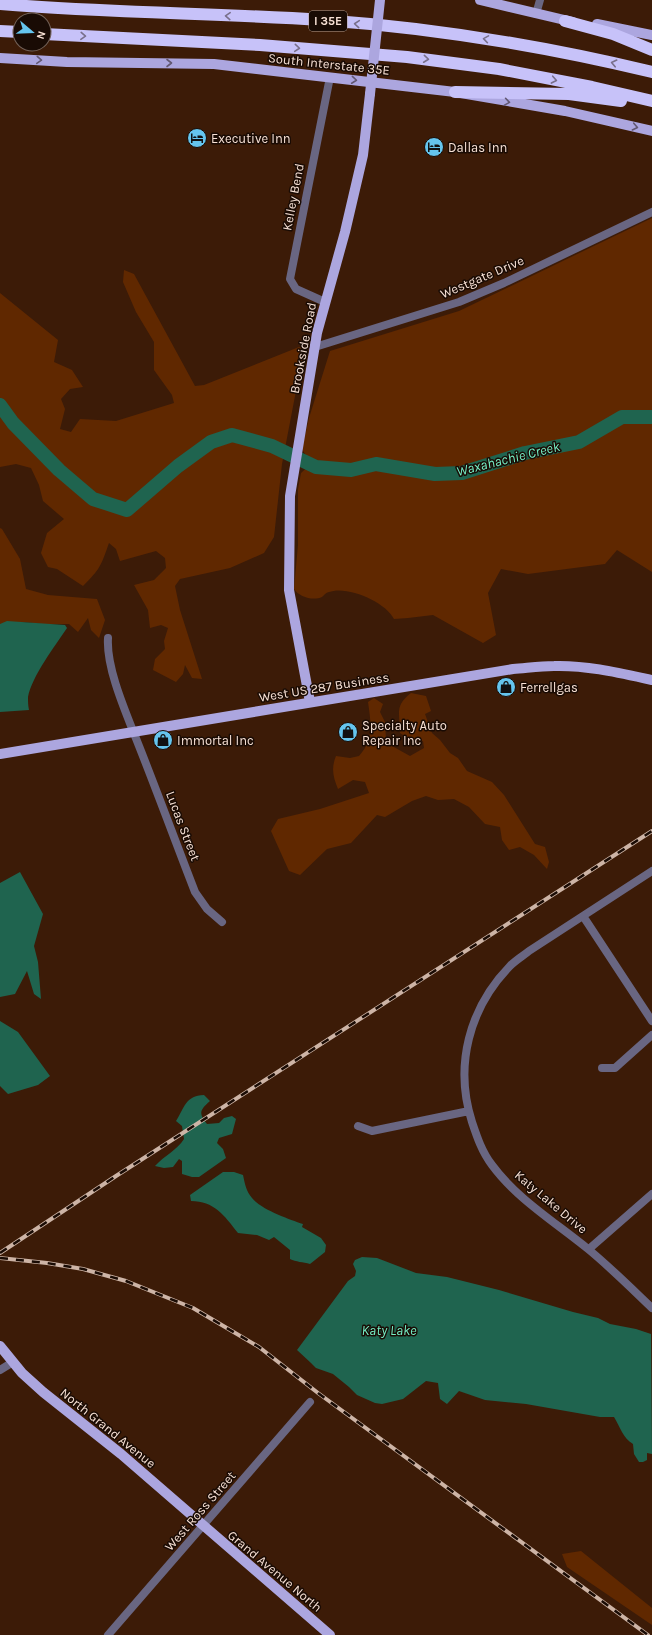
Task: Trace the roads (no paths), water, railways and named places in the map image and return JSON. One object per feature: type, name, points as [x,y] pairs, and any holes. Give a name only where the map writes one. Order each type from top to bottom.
[{"type":"highway","name":"I 35E","points":[[0,4],[324,20],[420,29],[586,56],[652,72]]},
{"type":"highway","points":[[565,21],[613,34],[652,50]]},
{"type":"highway","points":[[0,31],[12,32]]},
{"type":"highway","name":"I 35E","points":[[52,34],[260,45],[407,57],[499,69],[592,87],[652,101]]},
{"type":"highway","points":[[455,92],[580,95],[652,107]]},
{"type":"main road","name":"Brookside Road","points":[[310,702],[289,590],[288,512],[315,347],[345,232],[363,155],[380,0]]},
{"type":"main road","points":[[480,0],[565,21],[596,24],[652,36]]},
{"type":"main road","name":"South Interstate 35E","points":[[0,58],[67,62],[196,63],[330,77],[455,92],[565,112],[652,131]]},
{"type":"main road","name":"West US 287 Business","points":[[0,754],[513,669],[555,666],[593,669],[619,672],[652,680]]},
{"type":"main road","name":"North Grand Avenue","points":[[0,1346],[13,1362],[43,1392],[121,1454],[203,1526]]},
{"type":"main road","name":"Grand Avenue North","points":[[203,1526],[330,1635]]},
{"type":"street","points":[[536,14],[540,0]]},
{"type":"street","name":"Kelley Bend","points":[[326,302],[296,289],[290,278],[330,77]]},
{"type":"street","name":"Westgate Drive","points":[[315,347],[460,302],[504,283],[652,212]]},
{"type":"street","name":"Lucas Street","points":[[108,638],[110,664],[133,731],[195,892],[207,909],[222,922]]},
{"type":"street","name":"Katy Lake Drive","points":[[652,871],[529,951],[511,965],[495,984],[480,1007],[471,1028],[466,1050],[465,1097],[478,1142],[492,1165],[524,1199],[589,1249],[652,1308]]},
{"type":"street","points":[[583,916],[652,1021]]},
{"type":"street","points":[[602,1068],[615,1068],[652,1035]]},
{"type":"street","points":[[358,1126],[372,1132],[469,1111]]},
{"type":"street","points":[[589,1249],[652,1194]]},
{"type":"street","points":[[0,1370],[13,1362]]},
{"type":"street","name":"West Ross Street","points":[[108,1635],[310,1402]]},
{"type":"water","points":[[7,621],[65,625],[67,628],[44,661],[34,680],[28,697],[29,710],[0,712],[0,624]]},
{"type":"water","points":[[20,872],[43,914],[34,946],[38,962],[41,999],[34,994],[27,971],[15,994],[0,997],[0,883]]},
{"type":"water","points":[[0,1021],[18,1032],[50,1076],[38,1085],[8,1094],[0,1086]]},
{"type":"water","points":[[204,1095],[210,1101],[201,1112],[202,1117],[207,1124],[219,1123],[224,1118],[232,1116],[236,1119],[232,1134],[219,1138],[217,1143],[223,1149],[226,1158],[199,1177],[192,1177],[182,1174],[182,1161],[179,1159],[173,1167],[164,1168],[155,1166],[184,1139],[182,1126],[176,1121],[186,1103],[193,1098]]},
{"type":"water","points":[[223,1172],[234,1172],[243,1175],[248,1193],[256,1202],[276,1214],[303,1224],[302,1227],[321,1238],[326,1245],[325,1252],[310,1264],[292,1260],[290,1259],[290,1250],[274,1237],[269,1240],[257,1235],[238,1233],[218,1210],[206,1203],[191,1201],[190,1195]]},
{"type":"water","name":"Katy Lake","points":[[362,1257],[377,1258],[416,1273],[447,1277],[499,1290],[598,1318],[610,1324],[636,1329],[651,1334],[652,1454],[647,1453],[647,1460],[639,1462],[634,1454],[633,1444],[624,1435],[614,1417],[600,1417],[526,1404],[485,1400],[459,1391],[447,1404],[440,1399],[438,1383],[426,1381],[403,1399],[382,1404],[375,1403],[357,1395],[333,1374],[316,1368],[297,1350],[348,1281],[355,1276],[356,1271],[353,1264],[355,1260]]},
{"type":"waterway","name":"Waxahachie Creek","points":[[0,405],[13,423],[59,470],[93,499],[127,510],[178,466],[211,442],[232,435],[272,446],[316,467],[351,470],[376,464],[435,474],[462,473],[525,453],[579,442],[622,417],[652,417]]},
{"type":"railway","points":[[0,1253],[116,1176],[652,831]]},
{"type":"railway","points":[[0,1258],[47,1263],[83,1269],[126,1281],[193,1308],[259,1347],[318,1393],[648,1635]]},
{"type":"place","name":"Executive Inn","points":[[197,138]]},
{"type":"place","name":"Dallas Inn","points":[[434,147]]},
{"type":"place","name":"Ferrellgas","points":[[506,687]]},
{"type":"place","name":"Specialty Auto Repair Inc","points":[[348,732]]},
{"type":"place","name":"Immortal Inc","points":[[163,740]]}]
